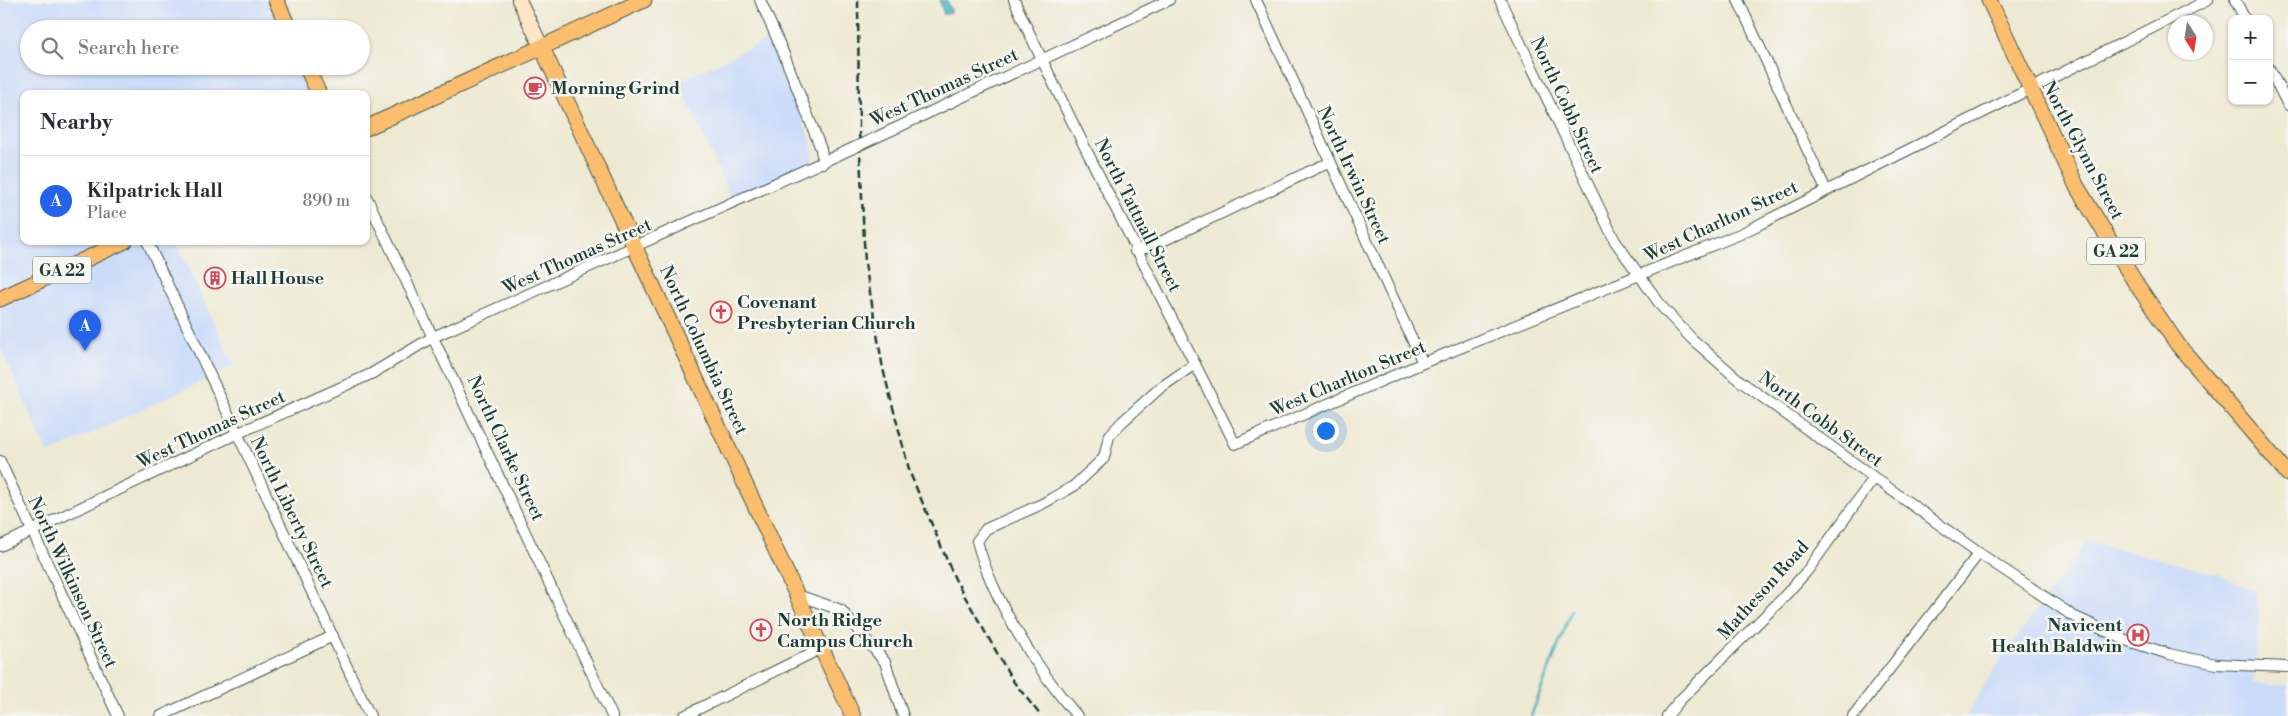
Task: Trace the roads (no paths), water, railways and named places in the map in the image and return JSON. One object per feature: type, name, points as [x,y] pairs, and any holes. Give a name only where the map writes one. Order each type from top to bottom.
[{"type":"main road","points":[[276,0],[285,20]]},
{"type":"main road","points":[[370,126],[644,0]]},
{"type":"main road","name":"North Glynn Street","points":[[1989,0],[2077,187],[2135,282],[2178,345],[2288,474]]},
{"type":"main road","name":"North Columbia Street","points":[[542,48],[854,716]]},
{"type":"main road","points":[[310,75],[317,90]]},
{"type":"main road","name":"GA 22","points":[[0,299],[116,245]]},
{"type":"street","name":"North Columbia Street","points":[[519,0],[542,48]]},
{"type":"street","points":[[760,0],[786,60],[820,149],[823,163]]},
{"type":"street","name":"North Tattnall Street","points":[[1014,0],[1135,251],[1235,444]]},
{"type":"street","name":"West Thomas Street","points":[[0,546],[236,434],[372,374],[433,337],[823,163],[1169,0]]},
{"type":"street","name":"North Irwin Street","points":[[1256,0],[1423,363]]},
{"type":"street","name":"North Cobb Street","points":[[1500,0],[1615,241],[1662,307],[1692,339],[1740,381],[1979,553],[2073,616],[2128,641],[2169,654],[2216,664],[2288,667]]},
{"type":"street","points":[[1738,0],[1826,190]]},
{"type":"street","name":"West Charlton Street","points":[[1235,444],[1423,363],[1740,234],[2208,0]]},
{"type":"street","points":[[2235,0],[2243,15]]},
{"type":"street","points":[[2273,76],[2288,105]]},
{"type":"street","points":[[1135,251],[1152,246],[1331,163]]},
{"type":"street","name":"North Clarke Street","points":[[370,204],[612,716]]},
{"type":"street","name":"North Liberty Street","points":[[149,245],[370,716]]},
{"type":"street","points":[[1076,716],[1050,684],[1019,635],[993,582],[978,540],[986,529],[1042,504],[1074,486],[1104,458],[1109,436],[1122,422],[1160,388],[1195,364]]},
{"type":"street","name":"North Wilkinson Street","points":[[0,461],[118,716]]},
{"type":"street","name":"Matheson Road","points":[[1668,716],[1680,700],[1780,601],[1807,571],[1874,478]]},
{"type":"street","points":[[1853,716],[1979,553]]},
{"type":"street","points":[[797,595],[840,610],[885,662],[903,716]]},
{"type":"street","points":[[161,716],[333,636]]},
{"type":"street","points":[[684,716],[822,648]]},
{"type":"water","points":[[939,0],[947,0],[952,12],[944,15]]},
{"type":"waterway","points":[[1531,716],[1572,610]]},
{"type":"railway","points":[[858,0],[859,131],[865,263],[883,369],[910,473],[955,579],[1013,681],[1041,716]]},
{"type":"place","name":"Morning Grind","points":[[535,88]]},
{"type":"place","name":"Hall House","points":[[215,278]]},
{"type":"place","name":"Covenant Presbyterian Church","points":[[721,312]]},
{"type":"place","name":"Kilpatrick Hall","points":[[85,351]]},
{"type":"place","name":"North Ridge Campus Church","points":[[761,630]]},
{"type":"place","name":"Navicent Health Baldwin","points":[[2138,635]]}]
